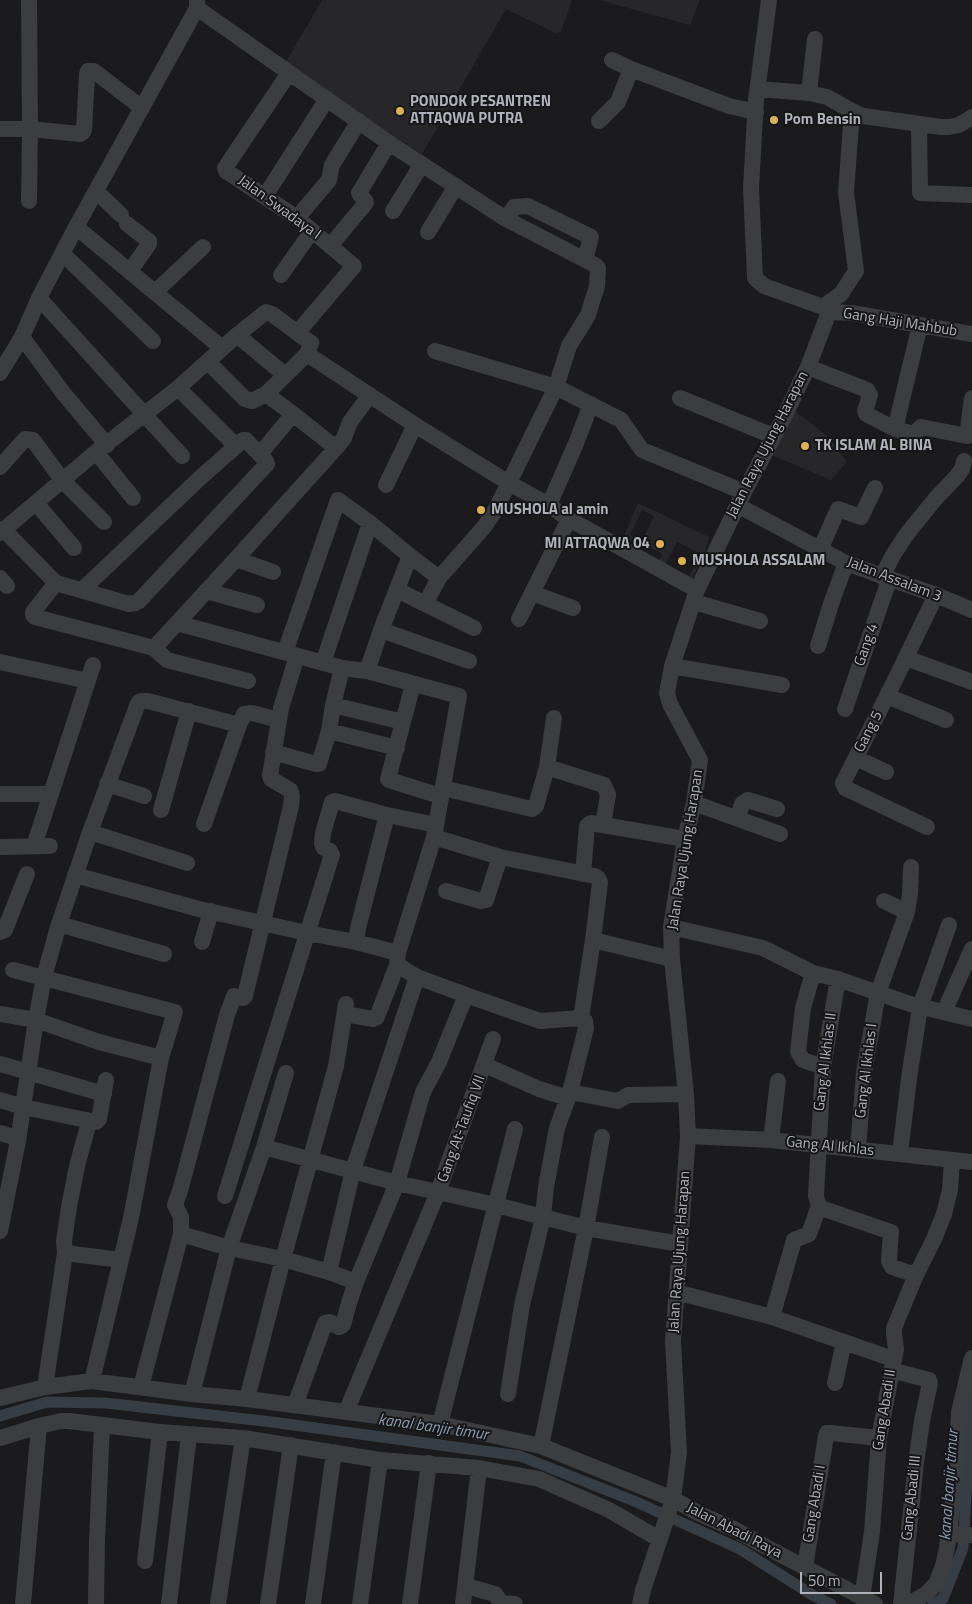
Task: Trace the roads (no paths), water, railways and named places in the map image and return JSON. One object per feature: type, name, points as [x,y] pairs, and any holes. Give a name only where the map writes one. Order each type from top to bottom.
[{"type":"street","points":[[29,0],[29,201]]},
{"type":"street","points":[[769,0],[758,89],[751,188],[755,278],[764,286],[826,310],[841,294],[856,271],[846,192],[852,110]]},
{"type":"street","points":[[0,372],[22,337],[39,298],[76,227],[197,4],[289,73],[359,120],[389,143],[506,219],[598,268],[597,286],[588,315],[570,346],[556,388],[509,483],[484,527],[439,578],[425,604]]},
{"type":"street","points":[[809,93],[815,39]]},
{"type":"street","points":[[612,60],[729,106],[756,112]]},
{"type":"street","points":[[599,121],[618,102],[631,69]]},
{"type":"street","points":[[0,130],[30,129],[80,134],[84,130],[87,74],[91,71],[142,108]]},
{"type":"street","name":"Jalan Swadaya I","points":[[289,73],[225,168],[226,171],[297,218],[353,265],[298,332]]},
{"type":"street","points":[[758,89],[809,93],[827,97],[864,116],[919,124],[950,127],[966,122],[972,117]]},
{"type":"street","points":[[265,196],[327,99]]},
{"type":"street","points":[[297,218],[329,180],[332,165],[359,120]]},
{"type":"street","points":[[919,124],[920,193],[972,195]]},
{"type":"street","points":[[330,246],[365,204],[366,202],[359,193],[389,143]]},
{"type":"street","points":[[393,212],[422,164]]},
{"type":"street","points":[[428,232],[456,186]]},
{"type":"street","points":[[96,191],[124,220],[149,241],[149,244],[130,271]]},
{"type":"street","points":[[506,219],[514,207],[528,206],[591,237],[585,260]]},
{"type":"street","points":[[76,227],[222,348]]},
{"type":"street","points":[[281,275],[312,231]]},
{"type":"street","points":[[155,292],[203,248]]},
{"type":"street","points":[[63,254],[153,341]]},
{"type":"street","points":[[39,298],[182,456]]},
{"type":"street","name":"Gang Haji Mahbub","points":[[826,310],[972,334]]},
{"type":"street","name":"Jalan Raya Ujung Harapan","points":[[640,1604],[671,1504],[680,1452],[673,1340],[688,1136],[686,1094],[672,959],[671,927],[700,760],[670,704],[667,693],[672,666],[695,596],[740,498],[783,419],[808,367],[826,310]]},
{"type":"street","points":[[82,590],[200,478],[243,440],[246,440],[266,461],[267,464],[138,601],[129,604],[56,583],[2,531],[178,388],[237,335],[266,312],[298,332],[311,343],[307,354],[266,394],[254,400],[247,400],[208,362]]},
{"type":"street","points":[[895,428],[920,325]]},
{"type":"street","points":[[237,335],[285,375]]},
{"type":"street","points":[[22,337],[102,448],[133,498]]},
{"type":"street","name":"Jalan Assalam 3","points":[[435,351],[556,388],[591,404],[621,420],[642,450],[740,498],[820,550],[846,563],[886,578],[971,606]]},
{"type":"street","points":[[307,354],[415,425],[509,483],[549,505],[569,520],[695,596],[760,621]]},
{"type":"street","points":[[808,367],[866,390],[870,394],[865,411],[866,414],[895,428],[914,434],[921,427],[967,436],[972,398]]},
{"type":"street","points":[[178,388],[236,446]]},
{"type":"street","points":[[266,394],[336,448]]},
{"type":"street","points":[[154,648],[336,448],[344,438],[350,422],[370,395]]},
{"type":"street","points":[[680,398],[773,436]]},
{"type":"street","points":[[549,505],[591,404]]},
{"type":"street","points":[[260,454],[294,414]]},
{"type":"street","points":[[386,485],[415,425]]},
{"type":"street","points":[[0,467],[26,439],[34,441],[63,481],[104,522]]},
{"type":"street","name":"Gang 4","points":[[845,709],[893,554],[936,498],[961,471],[964,461]]},
{"type":"street","points":[[820,550],[838,509],[861,517],[874,488]]},
{"type":"street","points":[[141,1387],[181,1234],[181,1217],[175,1205],[227,1015],[234,996],[243,998],[245,996],[291,806],[292,796],[288,788],[271,779],[270,776],[273,752],[291,654],[338,500],[439,578]]},
{"type":"street","points":[[36,503],[74,548]]},
{"type":"street","points":[[519,619],[569,520]]},
{"type":"street","points":[[323,663],[370,523]]},
{"type":"street","points":[[367,672],[410,556]]},
{"type":"street","points":[[236,560],[273,572]]},
{"type":"street","points":[[818,646],[846,563]]},
{"type":"street","points":[[56,583],[32,612],[34,617],[154,648],[167,660],[248,681]]},
{"type":"street","points":[[397,590],[474,628]]},
{"type":"street","points":[[206,591],[257,605]]},
{"type":"street","points":[[532,593],[573,608]]},
{"type":"street","name":"Gang 5","points":[[927,827],[845,788],[843,783],[936,595]]},
{"type":"street","points":[[177,623],[342,668],[367,672],[459,696],[435,831],[397,959],[377,1017],[373,1019],[346,1009],[336,1066],[247,1399]]},
{"type":"street","points":[[381,630],[469,662]]},
{"type":"street","points":[[906,658],[972,682]]},
{"type":"street","points":[[0,662],[88,682]]},
{"type":"street","points":[[34,846],[93,665]]},
{"type":"street","points":[[672,666],[782,685]]},
{"type":"street","points":[[273,752],[319,764],[342,668]]},
{"type":"street","points":[[413,684],[389,780],[532,809],[536,806],[547,767],[554,718]]},
{"type":"street","points":[[887,696],[946,720]]},
{"type":"street","points":[[1,1222],[5,1171],[17,1138],[44,977],[75,875],[138,703],[144,700],[239,725]]},
{"type":"street","points":[[333,705],[403,722]]},
{"type":"street","points":[[161,810],[189,712]]},
{"type":"street","points":[[204,824],[244,714],[252,713],[279,720]]},
{"type":"street","points":[[328,731],[397,748]]},
{"type":"street","points":[[856,758],[886,772]]},
{"type":"street","points":[[547,767],[604,785],[608,795],[603,825]]},
{"type":"street","points":[[107,784],[144,796]]},
{"type":"street","points":[[0,794],[51,794]]},
{"type":"street","points":[[738,818],[742,804],[748,800],[776,809]]},
{"type":"street","points":[[224,1196],[332,856],[322,844],[322,833],[332,802],[335,801],[388,815],[435,831],[500,858],[598,878],[600,882],[594,940],[582,1018],[585,1021],[586,1028],[569,1095],[557,1128],[546,1187],[543,1217],[522,1306],[508,1394]]},
{"type":"street","points":[[694,803],[780,834]]},
{"type":"street","points":[[356,942],[388,815]]},
{"type":"street","points":[[583,874],[587,826],[591,823],[685,839]]},
{"type":"street","points":[[90,832],[187,863]]},
{"type":"street","points":[[0,847],[50,846]]},
{"type":"street","points":[[446,891],[481,901],[486,900],[500,858]]},
{"type":"street","name":"Gang Al Ikhlas I","points":[[858,1149],[864,1072],[878,993],[907,912],[911,866]]},
{"type":"street","points":[[0,932],[5,930],[27,874]]},
{"type":"street","points":[[75,875],[211,911],[356,942],[397,959],[417,977],[540,1021],[582,1018]]},
{"type":"street","points":[[0,900],[17,900]]},
{"type":"street","points":[[884,901],[907,912]]},
{"type":"street","points":[[202,942],[211,911]]},
{"type":"street","points":[[59,924],[164,954]]},
{"type":"street","points":[[900,1154],[920,1007],[948,925]]},
{"type":"street","points":[[671,927],[764,948],[813,973],[838,979],[920,1007],[972,1019]]},
{"type":"street","points":[[594,940],[672,959]]},
{"type":"street","points":[[944,1012],[972,949]]},
{"type":"street","points":[[13,970],[173,1010],[176,1014],[161,1058],[132,1218],[120,1260],[92,1381]]},
{"type":"street","points":[[813,973],[803,1008],[798,1052],[803,1060],[823,1067]]},
{"type":"street","points":[[329,1272],[353,1170],[417,977]]},
{"type":"street","name":"Gang Al Ikhlas II","points":[[819,1206],[816,1196],[823,1067],[838,979]]},
{"type":"street","points":[[295,1405],[325,1323],[329,1322],[339,1327],[343,1324],[356,1282],[396,1182],[422,1092],[439,1062],[466,995]]},
{"type":"street","points":[[0,1014],[36,1020],[99,1042],[161,1058]]},
{"type":"street","name":"Gang At-Taufiq VII","points":[[346,1412],[438,1192],[494,1039]]},
{"type":"street","points":[[0,1064],[28,1072],[105,1087],[99,1119],[96,1122],[23,1107],[0,1100]]},
{"type":"street","points":[[485,1065],[539,1089],[569,1095],[618,1101],[628,1095],[686,1094]]},
{"type":"street","points":[[192,1394],[229,1248],[264,1147],[286,1073]]},
{"type":"street","points":[[772,1140],[778,1081]]},
{"type":"street","points":[[45,1387],[65,1253],[64,1241],[69,1207],[77,1166],[89,1122]]},
{"type":"street","points":[[440,1424],[515,1129]]},
{"type":"street","points":[[0,1133],[17,1138]]},
{"type":"street","name":"Gang Al Ikhlas","points":[[688,1136],[772,1140],[972,1162]]},
{"type":"street","points":[[541,1446],[586,1228],[602,1138]]},
{"type":"street","points":[[264,1147],[396,1182],[586,1228],[680,1244]]},
{"type":"street","points":[[892,1364],[896,1349],[894,1328],[944,1214],[950,1190],[952,1160]]},
{"type":"street","points":[[772,1317],[794,1240],[809,1234],[819,1206],[891,1232],[889,1261],[892,1267],[916,1276]]},
{"type":"street","points":[[181,1234],[229,1248],[283,1259],[356,1282]]},
{"type":"street","points":[[65,1253],[120,1260]]},
{"type":"street","name":"Gang Abadi II","points":[[676,1292],[772,1317],[844,1342],[892,1364],[879,1438],[868,1601]]},
{"type":"street","points":[[835,1383],[844,1342]]},
{"type":"street","points":[[909,1604],[926,1594],[936,1584],[943,1566],[963,1534],[965,1458],[960,1412],[970,1377],[972,1358]]},
{"type":"street","name":"Gang Abadi III","points":[[892,1364],[930,1382],[922,1421],[901,1604]]},
{"type":"street","name":"Jalan Abadi Raya","points":[[0,1398],[45,1387],[92,1381],[440,1424],[541,1446],[671,1504],[734,1529],[868,1601]]},
{"type":"street","points":[[0,1438],[61,1421],[189,1435],[243,1438],[380,1460],[480,1468],[539,1479],[661,1533]]},
{"type":"street","points":[[96,1604],[102,1425]]},
{"type":"street","points":[[23,1604],[38,1426]]},
{"type":"street","points":[[145,1561],[160,1432]]},
{"type":"street","name":"Gang Abadi I","points":[[805,1567],[827,1434],[879,1438]]},
{"type":"street","points":[[169,1604],[189,1435]]},
{"type":"street","points":[[218,1604],[243,1438]]},
{"type":"street","points":[[268,1604],[291,1445]]},
{"type":"street","points":[[313,1604],[334,1452]]},
{"type":"street","points":[[360,1604],[380,1460]]},
{"type":"street","points":[[410,1604],[429,1463]]},
{"type":"street","points":[[463,1604],[480,1468]]},
{"type":"street","points":[[466,1586],[496,1594],[501,1602],[515,1604]]},
{"type":"waterway","name":"kanal banjir timur","points":[[933,1604],[943,1599],[963,1548],[972,1390]]},
{"type":"waterway","name":"kanal banjir timur","points":[[0,1416],[47,1402],[106,1403],[272,1422],[520,1456],[634,1501],[740,1549],[814,1596],[831,1604]]},
{"type":"place","name":"PONDOK PESANTREN ATTAQWA PUTRA","points":[[400,111]]},
{"type":"place","name":"Pom Bensin","points":[[774,120]]},
{"type":"place","name":"TK ISLAM AL BINA","points":[[805,446]]},
{"type":"place","name":"MUSHOLA al amin","points":[[481,510]]},
{"type":"place","name":"MI ATTAQWA 04","points":[[660,544]]},
{"type":"place","name":"MUSHOLA ASSALAM","points":[[682,561]]}]
